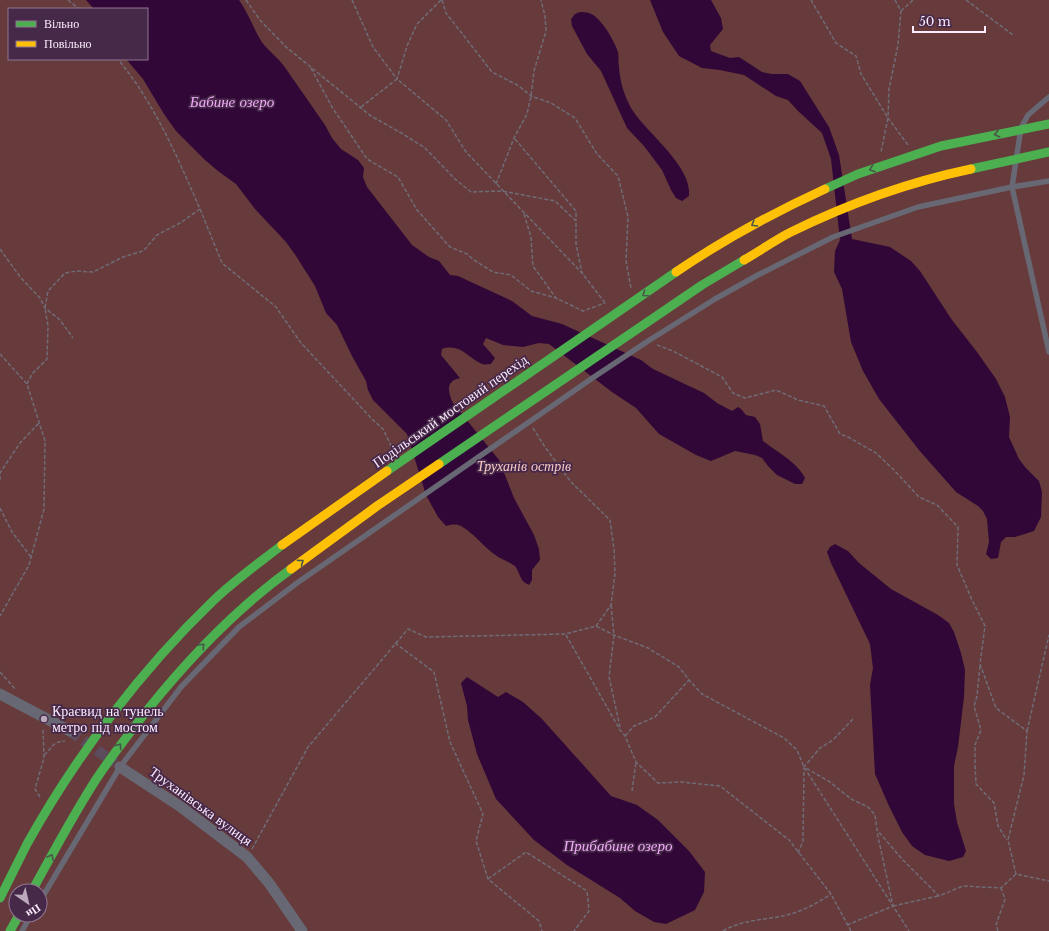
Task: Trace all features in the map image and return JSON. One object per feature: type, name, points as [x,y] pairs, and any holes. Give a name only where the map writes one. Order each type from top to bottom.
[{"type":"main road","name":"Подільський мостовий перехід","points":[[0,898],[32,837],[57,796],[85,753],[142,679],[176,640],[215,600],[262,560],[299,532],[692,262],[778,211],[858,174],[941,146],[1049,124]]},
{"type":"main road","points":[[36,883],[70,822],[97,778],[125,738],[178,672],[236,613],[266,588],[377,506],[702,285],[790,233],[858,202],[951,173],[1049,152]]},
{"type":"street","points":[[0,694],[68,736]]},
{"type":"street","name":"Труханівська вулиця","points":[[120,767],[181,807],[247,857],[269,883],[302,931]]},
{"type":"lane","points":[[1049,97],[1028,115],[1021,128],[1012,187],[1049,352]]},
{"type":"lane","points":[[48,888],[120,767],[181,687],[239,628],[297,583],[591,379],[715,299],[756,276],[833,237],[918,207],[1012,187],[1049,181]]},
{"type":"path","points":[[68,0],[78,8]]},
{"type":"path","points":[[246,0],[260,20],[286,47],[371,116],[425,148],[454,179],[471,192],[502,191],[556,201],[576,221]]},
{"type":"path","points":[[352,0],[373,48],[397,79],[446,120],[466,152],[582,273],[605,303],[610,307]]},
{"type":"path","points":[[361,107],[397,79],[407,46],[417,24],[442,0],[446,13],[492,72],[519,86],[531,96],[551,103],[575,118],[597,154],[618,176],[628,217],[626,261],[632,291]]},
{"type":"path","points":[[496,184],[514,138],[527,114],[534,71],[546,31],[545,16],[541,0]]},
{"type":"path","points":[[811,0],[836,42],[856,56],[861,74],[888,118],[908,145]]},
{"type":"path","points":[[895,0],[902,11]]},
{"type":"path","points":[[888,118],[889,89],[898,45],[902,11],[913,0]]},
{"type":"path","points":[[966,0],[1013,34]]},
{"type":"path","points":[[119,60],[143,93],[179,161],[222,263],[276,307],[301,343],[383,429],[397,457]]},
{"type":"path","points":[[310,66],[332,108],[367,159],[398,177],[417,210],[450,247],[467,254],[493,272],[511,275],[531,291],[556,298],[582,312],[605,303]]},
{"type":"path","points":[[514,138],[576,211],[576,244],[582,273]]},
{"type":"path","points":[[45,308],[48,290],[65,273],[76,271],[93,272],[122,257],[143,251],[157,234],[200,209]]},
{"type":"path","points":[[523,213],[531,237],[534,266],[556,298]]},
{"type":"path","points":[[0,249],[21,278],[40,298],[45,308],[48,326],[47,359],[32,374],[27,384]]},
{"type":"path","points":[[45,308],[60,320],[73,338]]},
{"type":"path","points":[[648,341],[673,351],[722,377],[732,392],[745,398],[776,390],[798,400],[824,406],[840,434],[876,453],[919,497],[937,505],[958,527],[957,565],[985,626],[977,696],[974,706],[981,730],[975,745],[974,764],[976,784],[994,803],[998,826],[1008,840],[1016,874]]},
{"type":"path","points":[[0,354],[27,384],[45,441],[44,509],[29,565],[0,616]]},
{"type":"path","points":[[0,480],[0,473],[16,449],[39,422]]},
{"type":"path","points":[[529,422],[545,447],[571,482],[610,520],[614,549],[615,574],[611,605],[614,635],[609,677],[620,730]]},
{"type":"path","points":[[0,508],[12,532],[31,557]]},
{"type":"path","points":[[247,857],[308,747],[408,629],[426,637],[565,634],[596,626],[611,605]]},
{"type":"path","points":[[596,626],[614,635],[648,648],[679,667],[688,680],[702,694],[784,738],[797,750],[804,767],[909,931]]},
{"type":"path","points":[[565,634],[620,730],[625,736],[636,762],[658,783],[681,782],[720,786],[789,840],[831,894],[850,931]]},
{"type":"path","points":[[1008,840],[1024,775],[1027,730],[1049,635]]},
{"type":"path","points":[[395,643],[434,672],[450,742],[483,814],[476,841],[488,879],[538,921],[542,931]]},
{"type":"path","points":[[980,664],[996,708],[1027,730]]},
{"type":"path","points":[[625,736],[634,726],[655,717],[688,680]]},
{"type":"path","points":[[798,853],[804,841],[804,767],[820,748],[833,740],[853,719]]},
{"type":"path","points":[[44,756],[49,752],[53,743],[68,736]]},
{"type":"path","points":[[632,791],[636,762]]},
{"type":"path","points":[[804,767],[830,782],[851,799],[868,807],[875,815],[893,906]]},
{"type":"path","points":[[877,830],[903,860],[939,896]]},
{"type":"path","points":[[488,879],[526,852],[587,891],[589,911],[574,931]]},
{"type":"path","points":[[1016,874],[1049,881]]},
{"type":"path","points":[[847,925],[893,906],[939,896],[963,886],[1002,888],[1016,874]]},
{"type":"path","points":[[998,931],[996,925],[1005,899],[1002,888]]},
{"type":"path","points":[[723,931],[733,925],[785,915],[815,905],[831,894]]},
{"type":"green space","name":"Труханів острів","points":[[0,0],[1049,0],[1049,931],[0,931]]},
{"type":"water","name":"Бабине озеро","points":[[86,0],[239,0],[264,45],[284,66],[325,125],[332,138],[341,149],[358,160],[364,168],[363,177],[367,187],[412,245],[429,257],[439,261],[450,275],[458,276],[512,301],[532,316],[562,324],[641,360],[653,369],[704,393],[717,403],[732,411],[738,407],[746,415],[755,417],[760,424],[763,441],[797,467],[805,478],[802,484],[795,484],[777,475],[762,458],[755,455],[735,451],[711,461],[696,455],[659,434],[636,408],[612,392],[549,344],[539,343],[523,347],[503,345],[486,338],[483,344],[495,358],[491,364],[482,364],[464,352],[454,348],[442,349],[441,355],[460,378],[455,379],[450,384],[449,391],[453,403],[499,460],[514,498],[534,535],[539,549],[540,560],[532,570],[532,580],[529,585],[523,581],[515,566],[494,554],[462,527],[458,525],[446,526],[438,517],[426,495],[407,434],[373,400],[368,390],[366,381],[337,325],[326,313],[315,286],[296,256],[286,242],[255,209],[236,184],[205,160],[176,131],[143,79],[127,60],[148,60],[148,8],[93,8]]},
{"type":"water","points":[[650,0],[711,0],[721,18],[723,29],[710,45],[711,51],[730,58],[739,57],[762,72],[771,74],[788,74],[800,81],[829,127],[839,155],[852,239],[890,247],[911,261],[920,271],[952,320],[996,379],[1005,397],[1010,417],[1009,437],[1019,459],[1039,481],[1042,492],[1041,517],[1034,531],[1015,537],[1006,537],[1001,542],[998,558],[991,559],[986,554],[989,542],[987,519],[983,511],[978,506],[956,492],[919,450],[879,399],[863,371],[851,342],[842,289],[834,272],[835,251],[840,240],[831,159],[822,133],[788,100],[776,96],[744,75],[702,68],[679,56],[663,32]]},
{"type":"water","points":[[586,12],[594,15],[613,41],[618,52],[621,83],[631,108],[676,161],[688,184],[689,196],[682,201],[676,198],[662,170],[644,146],[627,128],[601,71],[587,54],[572,26],[571,19],[575,14]]},
{"type":"water","points":[[835,544],[848,551],[859,563],[891,589],[938,615],[949,623],[954,632],[965,670],[964,697],[958,747],[954,766],[954,804],[957,822],[966,851],[963,857],[949,861],[925,855],[912,846],[902,832],[875,774],[870,685],[873,668],[870,644],[827,552],[830,547]]},
{"type":"water","name":"Прибабине озеро","points":[[467,677],[498,697],[506,692],[523,702],[542,719],[611,796],[637,805],[658,820],[689,851],[705,872],[704,892],[695,910],[666,924],[654,922],[635,911],[620,898],[567,865],[534,840],[496,799],[477,754],[468,720],[467,706],[461,683]]},
{"type":"tunnel","points":[[70,731],[115,763]]},
{"type":"traffic: fast","points":[[825,189],[858,174],[941,146],[1049,124]]},
{"type":"traffic: fast","points":[[971,169],[1049,152]]},
{"type":"traffic: fast","points":[[439,464],[702,285],[744,260]]},
{"type":"traffic: fast","points":[[387,471],[676,272]]},
{"type":"traffic: fast","points":[[0,898],[27,844],[46,811],[88,747],[112,715],[161,655],[187,627],[222,593],[282,545]]},
{"type":"traffic: fast","points":[[36,883],[71,820],[97,778],[149,708],[198,651],[233,616],[291,569]]},
{"type":"traffic: fast","points":[[10,931],[14,923]]},
{"type":"traffic: slow","points":[[744,260],[779,238],[834,212],[902,187],[971,169]]},
{"type":"traffic: slow","points":[[676,272],[749,228],[825,189]]},
{"type":"traffic: slow","points":[[291,569],[377,506],[439,464]]},
{"type":"traffic: slow","points":[[282,545],[387,471]]},
{"type":"place","name":"Краєвид на тунель метро під мостом","points":[[44,719]]}]
